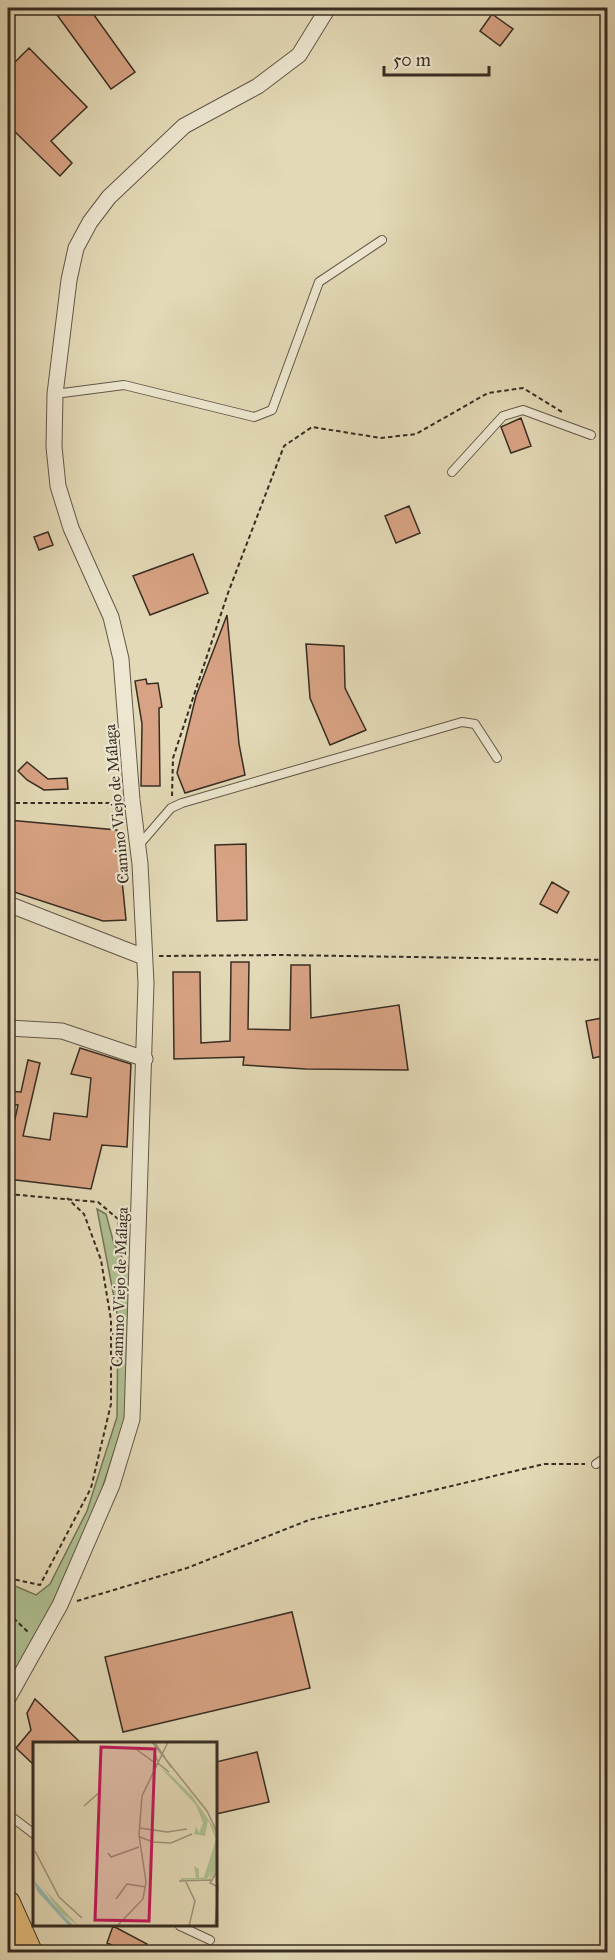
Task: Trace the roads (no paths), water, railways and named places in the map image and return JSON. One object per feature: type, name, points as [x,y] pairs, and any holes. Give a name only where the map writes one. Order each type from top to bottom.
[{"type":"main road","points":[[8,1903],[30,1953]]},
{"type":"street","name":"Camino Viejo de Málaga","points":[[8,1698],[60,1605],[112,1485],[132,1419],[139,1265],[145,1059],[144,957],[139,845],[132,800],[121,659],[111,617],[71,528],[58,486],[54,447],[55,394],[69,280],[76,248],[90,222],[108,197],[184,126],[258,86],[299,55],[328,8]]},
{"type":"street","points":[[8,904],[144,957]]},
{"type":"street","points":[[8,1028],[62,1031],[145,1059]]},
{"type":"lane","points":[[55,394],[124,384],[254,417],[272,410],[319,282],[382,240]]},
{"type":"lane","points":[[452,472],[503,416],[522,410],[591,435]]},
{"type":"lane","points":[[139,845],[171,808],[252,781],[462,722],[475,724],[497,758]]},
{"type":"lane","points":[[596,1464],[608,1456]]},
{"type":"lane","points":[[8,1814],[33,1833]]},
{"type":"lane","points":[[182,1927],[210,1940]]}]
